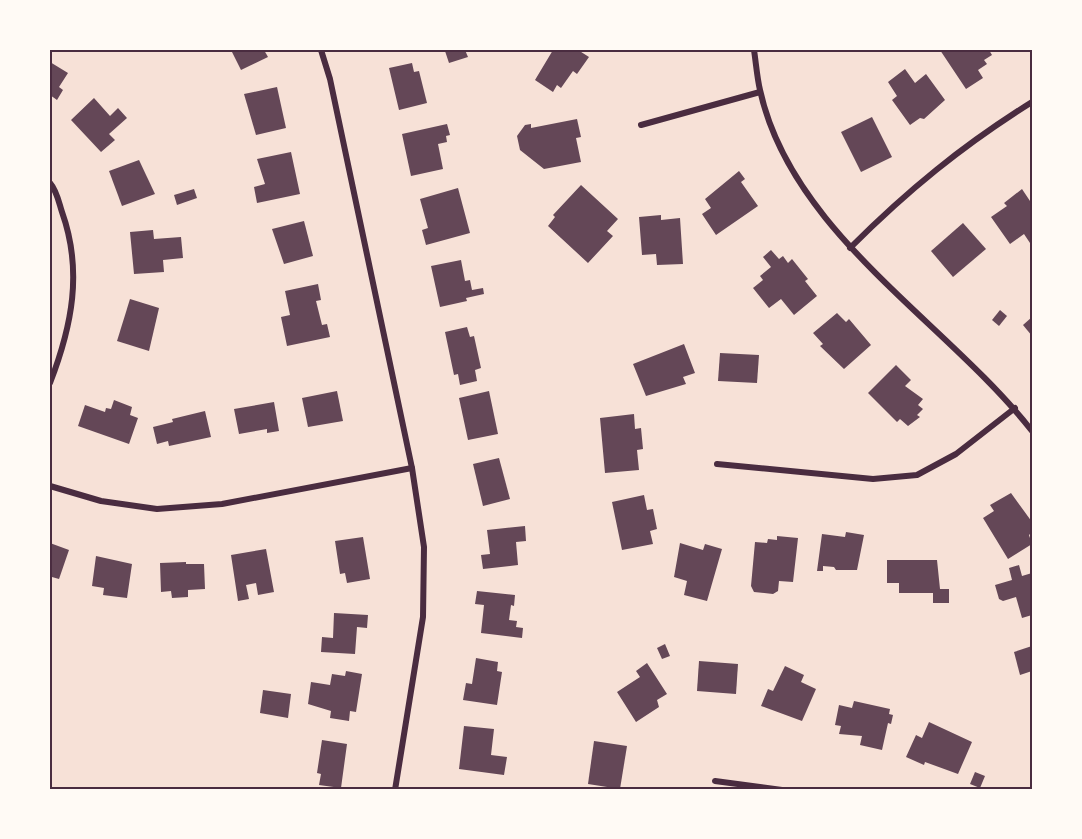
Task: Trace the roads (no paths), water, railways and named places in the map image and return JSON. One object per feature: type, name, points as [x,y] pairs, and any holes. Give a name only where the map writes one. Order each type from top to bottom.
[{"type":"street","points":[[321,50],[330,80],[412,468],[424,547],[423,617],[395,789]]},
{"type":"street","points":[[754,50],[760,92],[777,138],[800,180],[850,248],[988,379],[1015,408],[1032,431]]},
{"type":"street","points":[[641,125],[760,92]]},
{"type":"street","points":[[850,248],[902,196],[940,164],[1032,102]]},
{"type":"street","points":[[50,183],[72,240],[75,288],[65,337],[50,383]]},
{"type":"street","points":[[717,464],[873,479],[917,475],[956,454],[1015,408]]},
{"type":"street","points":[[50,486],[100,501],[158,509],[222,504],[412,468]]},
{"type":"street","points":[[715,781],[782,789]]}]
